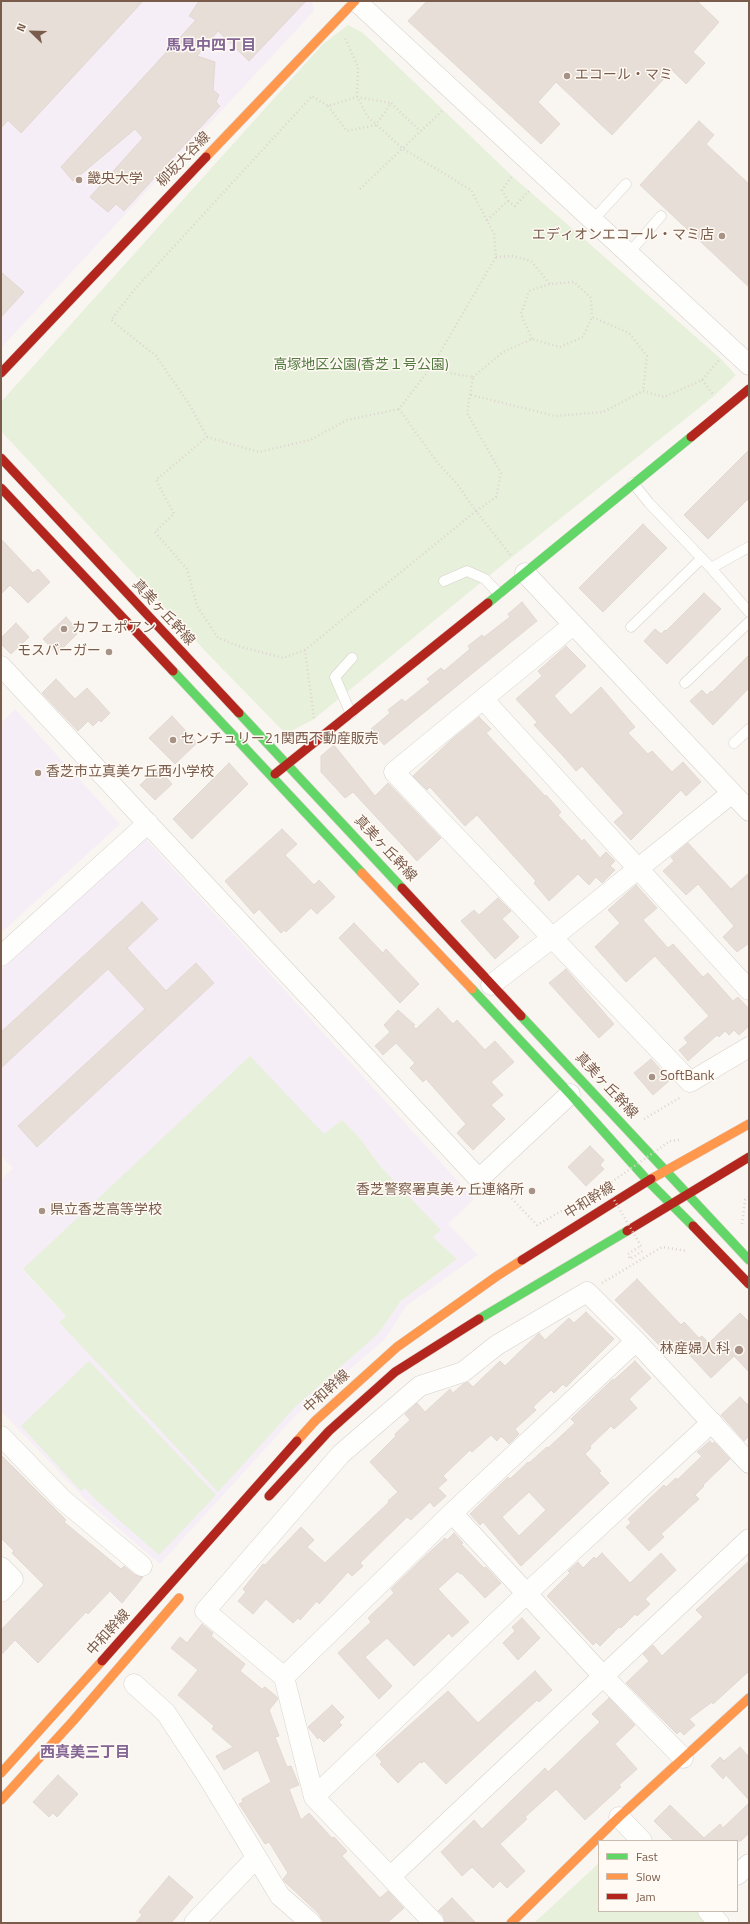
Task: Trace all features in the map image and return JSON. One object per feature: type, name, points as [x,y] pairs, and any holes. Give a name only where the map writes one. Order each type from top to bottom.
[{"type":"street","points":[[355,1],[749,364]]},
{"type":"street","name":"柳坂大谷線","points":[[1,373],[355,1]]},
{"type":"street","points":[[272,776],[525,573],[749,389]]},
{"type":"street","name":"真美ヶ丘幹線","points":[[1,458],[749,1260]]},
{"type":"street","points":[[1,488],[570,1094],[648,1181],[673,1204],[749,1284]]},
{"type":"street","points":[[525,573],[749,811]]},
{"type":"street","points":[[573,625],[394,772],[690,1082],[749,1047]]},
{"type":"street","points":[[1,666],[479,1179],[570,1094]]},
{"type":"street","points":[[483,699],[749,990]]},
{"type":"street","points":[[491,985],[552,938],[732,793]]},
{"type":"street","points":[[1,956],[148,823]]},
{"type":"street","name":"中和幹線","points":[[1,1773],[137,1623],[315,1421],[397,1347],[497,1276],[666,1170],[749,1124]]},
{"type":"street","points":[[265,1501],[329,1431],[406,1364],[447,1337],[602,1244],[673,1204],[687,1193],[749,1157]]},
{"type":"street","points":[[434,1923],[314,1797],[284,1677],[204,1611],[341,1454],[420,1386],[463,1372],[497,1345],[587,1292],[636,1341],[749,1463]]},
{"type":"street","points":[[284,1677],[452,1513],[636,1341]]},
{"type":"street","points":[[314,1797],[526,1594],[712,1422]]},
{"type":"street","points":[[1,1436],[62,1499],[142,1566]]},
{"type":"street","points":[[452,1513],[604,1677],[683,1758]]},
{"type":"street","points":[[390,1878],[749,1539]]},
{"type":"street","points":[[1,1567],[13,1579],[1,1592]]},
{"type":"street","points":[[1,1800],[73,1722],[188,1588]]},
{"type":"street","points":[[134,1684],[166,1713],[208,1777],[280,1896],[311,1923]]},
{"type":"street","points":[[511,1923],[619,1817],[749,1698]]},
{"type":"street","points":[[619,1817],[641,1840]]},
{"type":"street","points":[[194,1923],[256,1858]]},
{"type":"street","points":[[738,1874],[749,1864]]},
{"type":"street","points":[[709,1912],[719,1923]]},
{"type":"lane","points":[[593,220],[626,184]]},
{"type":"lane","points":[[629,254],[661,216]]},
{"type":"lane","points":[[633,483],[649,503],[702,558],[749,612]]},
{"type":"lane","points":[[711,568],[749,547]]},
{"type":"lane","points":[[631,627],[702,558]]},
{"type":"lane","points":[[444,581],[467,571],[484,579],[499,594]]},
{"type":"lane","points":[[685,683],[749,622]]},
{"type":"lane","points":[[351,714],[335,677],[352,658]]},
{"type":"lane","points":[[734,743],[749,729]]},
{"type":"path","points":[[343,34],[358,67],[356,98],[368,117],[376,125],[402,148],[470,190],[494,234],[496,257],[432,366],[399,409],[348,420],[310,440],[259,452],[208,437],[190,404],[156,356],[112,320],[134,290],[312,96],[328,106],[347,131],[376,125],[391,103]]},
{"type":"path","points":[[328,106],[356,98],[391,103],[420,131]]},
{"type":"path","points":[[360,189],[443,110]]},
{"type":"path","points":[[512,176],[502,190],[508,200],[515,206],[530,190]]},
{"type":"path","points":[[487,220],[508,200]]},
{"type":"path","points":[[496,257],[512,256],[531,261],[550,284]]},
{"type":"path","points":[[208,437],[156,480],[174,514],[156,532],[187,569],[197,606],[218,638],[240,648],[283,658],[305,650],[476,511],[496,497],[501,472],[467,413],[473,377],[503,352],[532,339],[560,347],[583,337],[592,317],[590,298],[574,282],[550,284],[529,291],[521,314],[532,339]]},
{"type":"path","points":[[592,317],[629,333],[647,356],[643,391]]},
{"type":"path","points":[[471,395],[555,416],[603,412],[643,391],[664,397],[702,380],[720,358]]},
{"type":"path","points":[[432,366],[449,374],[473,377]]},
{"type":"path","points":[[702,380],[714,396]]},
{"type":"path","points":[[399,409],[437,462],[457,484],[512,557]]},
{"type":"path","points":[[305,650],[314,719]]},
{"type":"path","points":[[627,1129],[687,1093],[690,1082]]},
{"type":"path","points":[[644,1250],[630,1259],[628,1254],[641,1246],[606,1186],[670,1141]]},
{"type":"path","points":[[486,1172],[537,1225],[567,1208]]},
{"type":"path","points":[[741,1231],[745,1200],[749,1197]]},
{"type":"path","points":[[587,1292],[662,1246],[687,1251]]},
{"type":"shaded area","name":"畿央大学","points":[[1,1],[312,1],[314,11],[1,348]]},
{"type":"shaded area","name":"香芝市立真美ケ丘西小学校","points":[[15,709],[120,824],[1,933],[1,723]]},
{"type":"shaded area","name":"県立香芝高等学校","points":[[143,836],[474,1199],[448,1224],[478,1255],[406,1306],[385,1339],[297,1414],[160,1564],[89,1503],[1,1411],[1,1180],[13,1168],[1,1156],[1,1068],[108,969],[145,1009],[19,1126],[37,1147],[214,983],[196,963],[166,991],[127,948],[158,919],[142,902],[1,1032],[1,970]],"holes":[[[342,1120],[359,1137],[380,1166],[441,1230],[433,1237],[457,1259],[400,1302],[378,1334],[296,1406],[59,1322],[66,1316],[23,1270],[324,1135]]]},
{"type":"green space","name":"高塚地区公園(香芝１号公園)","points":[[348,25],[363,33],[512,176],[720,358],[736,375],[714,396],[512,557],[314,719],[286,734],[209,655],[1,431],[1,402],[323,44]]},
{"type":"green space","points":[[250,1056],[324,1134],[342,1120],[359,1137],[380,1166],[441,1230],[433,1237],[457,1259],[400,1302],[378,1334],[296,1406],[218,1492],[59,1322],[66,1316],[23,1269]]},
{"type":"green space","points":[[89,1361],[216,1495],[159,1555],[95,1499],[85,1488],[81,1491],[21,1426]]},
{"type":"green space","points":[[598,1864],[598,1912],[699,1912],[709,1923],[534,1923]]},
{"type":"building","points":[[1,1],[143,1],[21,133],[8,120],[1,128]]},
{"type":"building","points":[[199,1],[306,1],[249,61],[218,31],[197,56],[215,62],[213,90],[219,95],[216,102],[220,106],[124,211],[116,204],[108,212],[90,197],[143,138],[135,129],[73,181],[61,167],[196,20],[189,16]]},
{"type":"building","name":"エコール・マミ","points":[[427,1],[697,1],[719,22],[693,52],[705,63],[686,84],[672,70],[612,135],[556,82],[538,102],[560,124],[541,144],[408,21]]},
{"type":"building","name":"エディオンエコール・マミ店","points":[[699,121],[714,135],[706,144],[749,184],[749,287],[640,185]]},
{"type":"building","points":[[1,272],[24,292],[1,317]]},
{"type":"building","points":[[749,450],[749,498],[708,539],[684,515]]},
{"type":"building","points":[[643,524],[667,548],[603,612],[579,588]]},
{"type":"building","points":[[1,539],[33,573],[38,569],[50,582],[28,603],[10,585],[1,594]]},
{"type":"building","points":[[704,593],[721,609],[667,664],[644,641],[655,629],[661,634],[665,630],[666,631]]},
{"type":"building","points":[[522,602],[537,621],[384,745],[371,729],[390,713],[388,710],[402,699],[405,702],[430,682],[427,679],[441,668],[444,671],[470,649],[468,646],[482,635],[484,637],[510,617],[508,614]]},
{"type":"building","name":"カフェポアン","points":[[66,617],[76,628],[74,630],[77,634],[57,654],[43,639]]},
{"type":"building","points":[[16,623],[29,637],[11,654],[1,644],[1,638]]},
{"type":"building","points":[[566,646],[586,666],[554,696],[571,715],[601,687],[635,727],[628,733],[648,754],[652,751],[672,772],[683,762],[701,782],[686,796],[681,790],[631,840],[614,822],[624,813],[582,766],[576,771],[534,725],[537,722],[516,699],[542,676],[538,671]]},
{"type":"building","points":[[749,655],[749,688],[713,725],[690,701],[702,690],[707,695],[711,691],[712,692]]},
{"type":"building","points":[[56,679],[75,699],[87,688],[110,713],[101,722],[99,720],[93,726],[88,721],[78,731],[42,693]]},
{"type":"building","name":"センチュリー21関西不動産販売","points":[[172,716],[197,743],[175,764],[149,738]]},
{"type":"building","points":[[479,717],[491,729],[486,733],[545,796],[546,795],[561,812],[558,815],[582,841],[584,839],[600,858],[606,852],[615,861],[610,866],[615,870],[602,883],[596,877],[589,885],[578,874],[549,901],[534,883],[536,881],[477,815],[465,826],[430,787],[427,790],[413,776],[451,740]]},
{"type":"building","points":[[334,745],[375,796],[388,783],[441,838],[417,861],[353,792],[345,798],[321,772],[321,756]]},
{"type":"building","points":[[229,763],[248,784],[192,839],[173,819]]},
{"type":"building","points":[[158,768],[172,784],[155,800],[140,785]]},
{"type":"building","points":[[282,829],[297,844],[285,855],[314,885],[319,880],[335,897],[317,914],[311,908],[286,932],[284,930],[281,933],[259,909],[254,914],[225,881]]},
{"type":"building","points":[[688,843],[731,889],[749,873],[749,943],[737,952],[723,937],[734,926],[698,884],[686,895],[663,871],[674,861],[671,857]]},
{"type":"building","points":[[636,885],[657,908],[643,920],[668,948],[673,944],[703,977],[708,973],[733,1001],[738,997],[749,1009],[749,1026],[739,1035],[734,1030],[729,1035],[725,1031],[719,1037],[717,1035],[688,1061],[679,1050],[688,1043],[684,1038],[709,1016],[655,956],[626,982],[595,947],[620,923],[608,910]]},
{"type":"building","points":[[498,898],[511,911],[502,919],[519,937],[495,959],[461,921],[474,910],[479,915]]},
{"type":"building","points":[[142,902],[158,919],[127,948],[166,991],[196,963],[214,983],[37,1147],[18,1126],[145,1009],[108,969],[1,1068],[1,1032]]},
{"type":"building","points":[[354,923],[383,953],[386,949],[419,984],[400,1003],[339,938]]},
{"type":"building","points":[[566,969],[614,1024],[599,1038],[549,983]]},
{"type":"building","points":[[438,1008],[453,1024],[457,1020],[485,1050],[495,1041],[514,1062],[491,1082],[503,1095],[491,1105],[505,1119],[473,1150],[457,1133],[466,1124],[426,1079],[423,1082],[410,1068],[415,1063],[396,1043],[383,1055],[375,1046],[390,1032],[384,1025],[398,1010],[415,1025],[413,1026],[416,1029]]},
{"type":"building","name":"SoftBank","points":[[651,1059],[670,1080],[653,1095],[634,1073]]},
{"type":"building","points":[[590,1146],[604,1160],[600,1165],[604,1169],[586,1186],[568,1167]]},
{"type":"building","points":[[637,1279],[681,1325],[684,1322],[699,1338],[702,1336],[709,1343],[740,1313],[749,1322],[749,1372],[734,1356],[711,1378],[683,1348],[680,1351],[676,1347],[668,1354],[615,1300]]},
{"type":"building","points":[[586,1312],[614,1339],[566,1387],[563,1384],[554,1393],[551,1390],[533,1407],[536,1410],[515,1429],[519,1434],[509,1444],[501,1436],[497,1441],[491,1435],[472,1452],[470,1450],[443,1476],[447,1480],[438,1488],[446,1496],[434,1507],[430,1502],[411,1520],[407,1517],[360,1563],[363,1566],[352,1576],[348,1572],[319,1604],[317,1601],[300,1620],[298,1618],[293,1623],[266,1599],[253,1614],[238,1601],[246,1592],[243,1589],[263,1564],[265,1565],[301,1527],[314,1540],[307,1547],[325,1563],[389,1502],[388,1501],[398,1492],[370,1462],[396,1436],[395,1434],[410,1420],[405,1414],[417,1403],[425,1412],[450,1389],[453,1393],[463,1384],[468,1382],[473,1387],[500,1361],[505,1366],[539,1333],[545,1340],[569,1318],[574,1323]]},
{"type":"building","points":[[635,1361],[651,1378],[629,1399],[637,1408],[614,1429],[611,1426],[590,1446],[591,1448],[585,1454],[601,1471],[599,1473],[609,1483],[521,1566],[483,1522],[480,1525],[470,1514],[508,1477],[510,1479],[528,1462],[529,1463],[547,1447],[548,1448],[575,1423],[571,1419],[613,1379],[614,1380]],"holes":[[[529,1492],[546,1510],[519,1536],[502,1517]]]},
{"type":"building","points":[[740,1397],[749,1406],[749,1436],[744,1441],[721,1415]]},
{"type":"building","points":[[710,1441],[712,1444],[714,1442],[730,1459],[703,1485],[704,1486],[695,1495],[699,1499],[661,1534],[664,1537],[649,1551],[626,1527],[631,1523],[628,1519],[664,1485],[666,1487],[676,1478],[677,1480],[702,1456],[697,1452]]},
{"type":"building","points":[[1,1455],[66,1520],[64,1522],[121,1569],[124,1566],[135,1575],[143,1577],[122,1603],[110,1591],[88,1614],[86,1612],[38,1663],[15,1640],[1,1655],[1,1630],[44,1585],[12,1553],[14,1551],[1,1538]]},
{"type":"building","points":[[454,1533],[463,1543],[461,1544],[501,1583],[485,1598],[458,1571],[438,1589],[469,1622],[452,1637],[449,1633],[414,1666],[387,1638],[365,1657],[392,1686],[379,1699],[338,1653],[371,1622],[368,1618],[394,1593],[391,1589],[445,1538],[447,1540]]},
{"type":"building","points":[[602,1553],[630,1583],[661,1553],[676,1570],[645,1599],[650,1604],[637,1616],[635,1614],[621,1628],[619,1627],[600,1646],[596,1642],[593,1645],[547,1596],[570,1573],[568,1571],[578,1562],[583,1568],[594,1557],[596,1559]]},
{"type":"building","points":[[749,1561],[749,1671],[713,1704],[712,1702],[689,1719],[695,1725],[684,1735],[680,1731],[677,1734],[626,1683],[649,1661],[643,1654],[653,1645],[662,1656],[703,1617],[696,1610]]},
{"type":"building","points":[[522,1618],[540,1638],[518,1660],[503,1643],[515,1631],[512,1627]]},
{"type":"building","points":[[202,1624],[213,1633],[211,1636],[245,1664],[240,1671],[262,1689],[265,1687],[277,1697],[278,1699],[269,1710],[279,1736],[275,1737],[287,1767],[291,1766],[299,1785],[289,1789],[301,1820],[309,1813],[332,1838],[334,1837],[347,1851],[342,1856],[380,1898],[388,1891],[404,1908],[387,1923],[324,1923],[319,1914],[283,1879],[288,1873],[269,1842],[265,1844],[239,1804],[243,1802],[242,1799],[271,1782],[258,1750],[224,1770],[216,1756],[233,1747],[212,1729],[214,1726],[178,1695],[198,1670],[171,1648],[180,1637],[187,1643]]},
{"type":"building","points":[[535,1671],[552,1690],[539,1702],[537,1700],[446,1784],[424,1761],[422,1763],[420,1762],[398,1783],[380,1764],[382,1762],[376,1755],[448,1691],[478,1723]]},
{"type":"building","points":[[609,1698],[635,1725],[615,1744],[637,1769],[619,1785],[621,1787],[585,1820],[556,1789],[525,1817],[527,1819],[500,1844],[525,1871],[507,1888],[500,1881],[493,1888],[472,1867],[462,1876],[441,1852],[474,1820],[482,1829],[545,1768],[548,1772],[600,1722],[592,1714]]},
{"type":"building","points":[[332,1705],[344,1717],[339,1722],[342,1725],[324,1742],[319,1737],[318,1739],[308,1727]]},
{"type":"building","points":[[740,1747],[749,1757],[749,1800],[726,1775],[723,1779],[711,1766],[720,1757],[724,1761]]},
{"type":"building","points":[[58,1775],[78,1794],[57,1817],[53,1813],[49,1817],[33,1802]]},
{"type":"building","points":[[749,1803],[749,1833],[741,1841],[673,1840],[654,1821],[670,1805],[704,1838],[720,1824],[723,1828]]},
{"type":"building","points":[[169,1876],[193,1897],[171,1923],[135,1923],[142,1915],[139,1912]]},
{"type":"building","points":[[452,1898],[476,1923],[445,1922],[443,1915],[438,1911]]},
{"type":"traffic: fast","points":[[488,603],[691,437]]},
{"type":"traffic: fast","points":[[173,671],[362,873]]},
{"type":"traffic: fast","points":[[239,713],[402,888]]},
{"type":"traffic: fast","points":[[472,989],[570,1094],[648,1181],[693,1226]]},
{"type":"traffic: fast","points":[[521,1016],[749,1260]]},
{"type":"traffic: fast","points":[[479,1319],[627,1231]]},
{"type":"traffic: slow","points":[[206,157],[355,1]]},
{"type":"traffic: slow","points":[[362,873],[472,989]]},
{"type":"traffic: slow","points":[[651,1179],[749,1124]]},
{"type":"traffic: slow","points":[[297,1441],[315,1421],[397,1347],[522,1260]]},
{"type":"traffic: slow","points":[[1,1800],[73,1721],[179,1598]]},
{"type":"traffic: slow","points":[[1,1773],[102,1661]]},
{"type":"traffic: slow","points":[[511,1923],[619,1817],[749,1698]]},
{"type":"traffic: jam","points":[[1,373],[206,157]]},
{"type":"traffic: jam","points":[[691,437],[749,389]]},
{"type":"traffic: jam","points":[[1,458],[239,713]]},
{"type":"traffic: jam","points":[[1,488],[173,671]]},
{"type":"traffic: jam","points":[[275,774],[488,603]]},
{"type":"traffic: jam","points":[[402,888],[521,1016]]},
{"type":"traffic: jam","points":[[627,1231],[749,1157]]},
{"type":"traffic: jam","points":[[522,1260],[651,1179]]},
{"type":"traffic: jam","points":[[693,1226],[749,1284]]},
{"type":"traffic: jam","points":[[269,1496],[329,1431],[395,1372],[479,1319]]},
{"type":"traffic: jam","points":[[102,1661],[297,1441]]},
{"type":"place","name":"エコール・マミ","points":[[567,76]]},
{"type":"place","name":"畿央大学","points":[[79,180]]},
{"type":"place","name":"エディオンエコール・マミ店","points":[[722,236]]},
{"type":"place","name":"カフェポアン","points":[[64,629]]},
{"type":"place","name":"モスバーガー","points":[[109,652]]},
{"type":"place","name":"センチュリー21関西不動産販売","points":[[173,740]]},
{"type":"place","name":"香芝市立真美ケ丘西小学校","points":[[38,773]]},
{"type":"place","name":"SoftBank","points":[[652,1077]]},
{"type":"place","name":"香芝警察署真美ヶ丘連絡所","points":[[532,1191]]},
{"type":"place","name":"県立香芝高等学校","points":[[42,1211]]},
{"type":"place","name":"林産婦人科","points":[[739,1350]]},
{"type":"district","name":"馬見中四丁目","points":[[211,46]]},
{"type":"district","name":"西真美三丁目","points":[[85,1753]]}]
